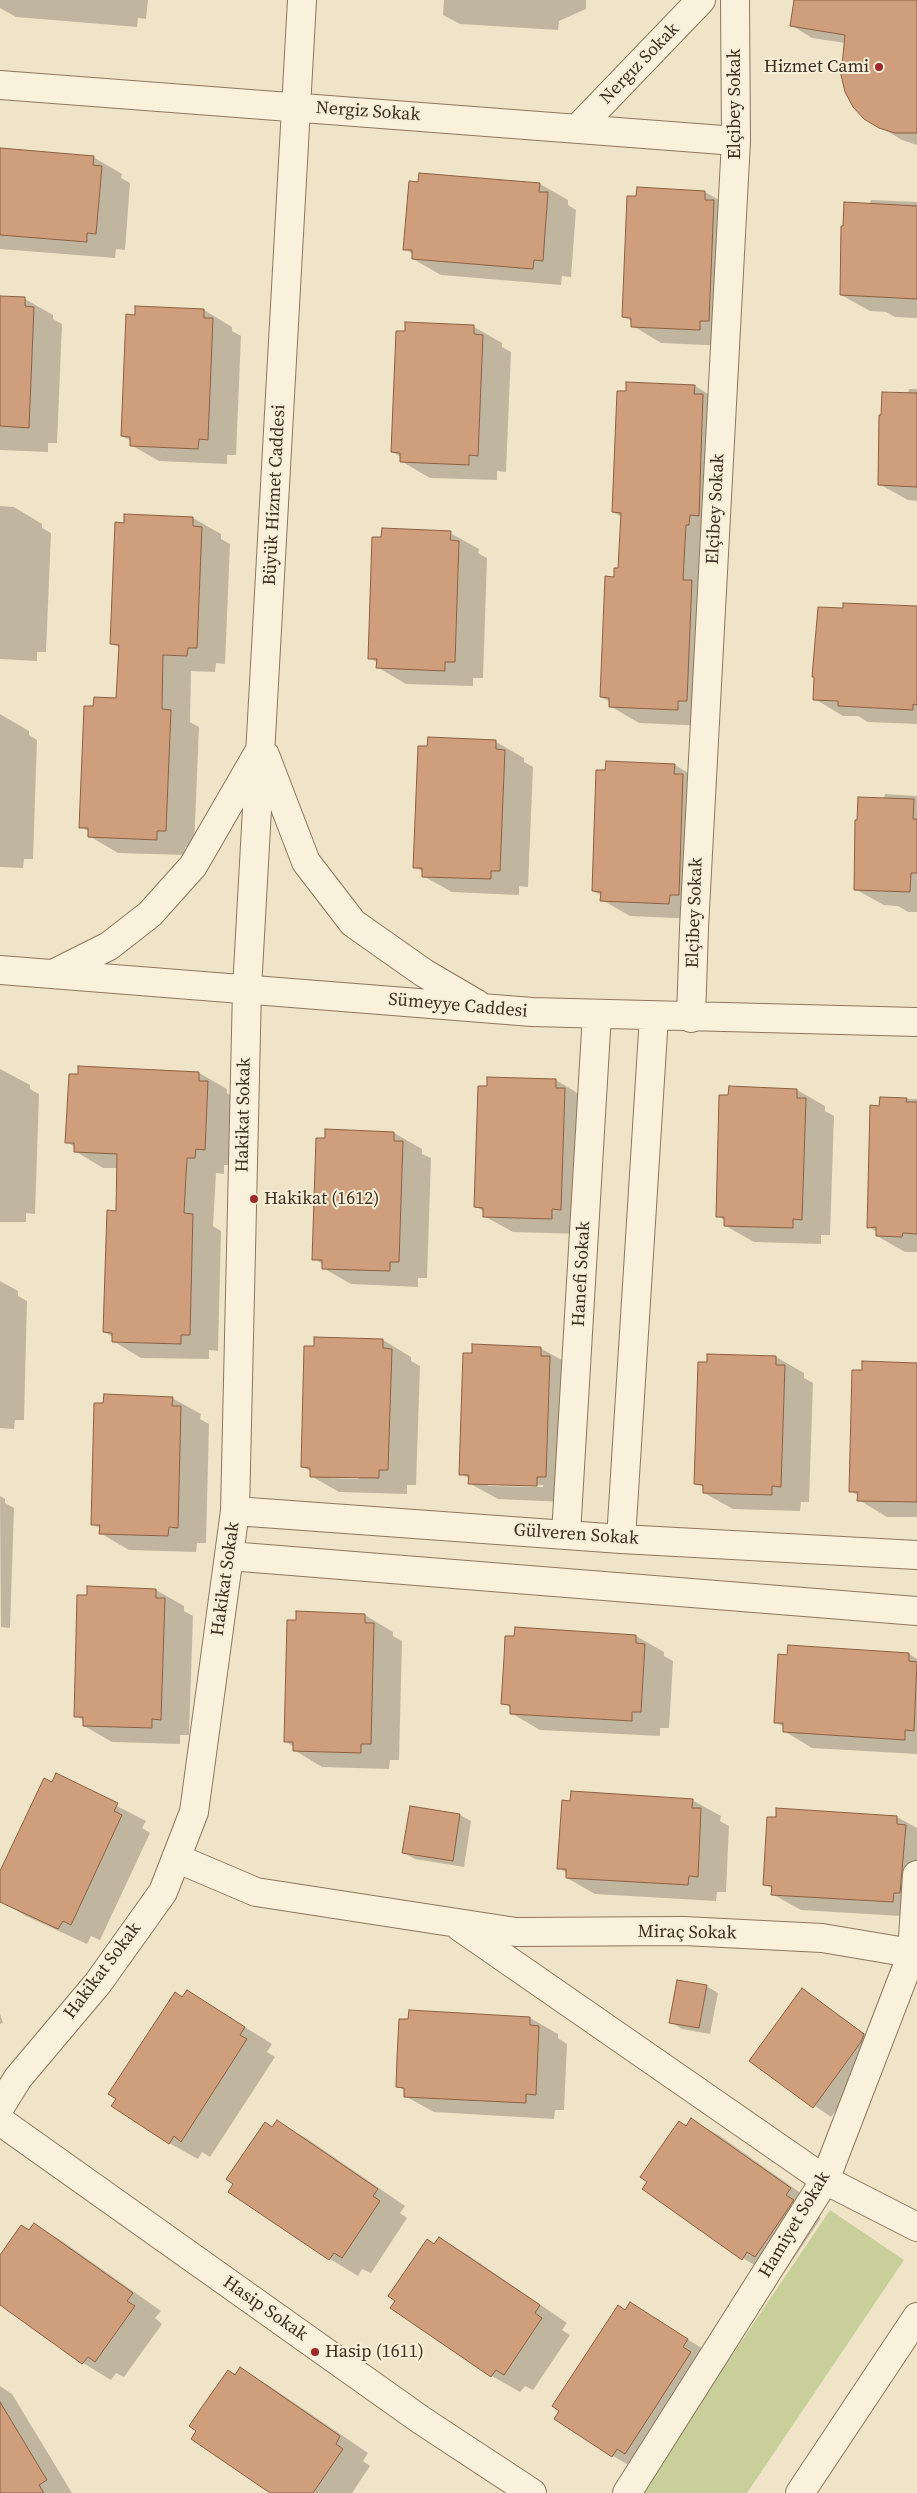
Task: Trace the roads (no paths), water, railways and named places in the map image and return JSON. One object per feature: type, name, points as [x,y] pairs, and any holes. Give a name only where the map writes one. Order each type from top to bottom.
[{"type":"street","name":"Büyük Hizmet Caddesi","points":[[247,989],[262,747],[302,0]]},
{"type":"street","name":"Nergız Sokak","points":[[578,128],[701,0]]},
{"type":"street","name":"Elçibey Sokak","points":[[691,1018],[695,898],[736,141],[735,0]]},
{"type":"street","name":"Nergiz Sokak","points":[[0,84],[736,141]]},
{"type":"street","points":[[55,974],[109,946],[156,907],[193,866],[262,747]]},
{"type":"street","points":[[262,747],[306,862],[353,923],[424,973],[483,1008]]},
{"type":"street","name":"Sümeyye Caddesi","points":[[0,970],[483,1008],[691,1018],[917,1022]]},
{"type":"street","name":"Hakikat Sokak","points":[[0,2107],[18,2078],[98,1983],[157,1899],[194,1812],[235,1511],[247,989]]},
{"type":"street","name":"Hanefi Sokak","points":[[566,1534],[598,1014]]},
{"type":"street","points":[[621,1539],[654,1016]]},
{"type":"street","name":"Gülveren Sokak","points":[[235,1511],[621,1539],[917,1554]]},
{"type":"street","points":[[229,1556],[917,1611]]},
{"type":"street","name":"Miraç Sokak","points":[[176,1858],[256,1892],[516,1932],[684,1931],[822,1938],[915,1954]]},
{"type":"street","name":"Hamiyet Sokak","points":[[627,2493],[825,2180],[915,1954],[917,1875]]},
{"type":"street","name":"Miraç Sokak","points":[[456,1924],[825,2180],[917,2227]]},
{"type":"street","name":"Hasip Sokak","points":[[0,2121],[421,2420],[532,2493]]},
{"type":"street","points":[[800,2493],[917,2317]]},
{"type":"place","name":"Hizmet Cami","points":[[879,67]]},
{"type":"place","name":"Hakikat (1612)","points":[[254,1199]]},
{"type":"place","name":"Hasip (1611)","points":[[315,2352]]}]
